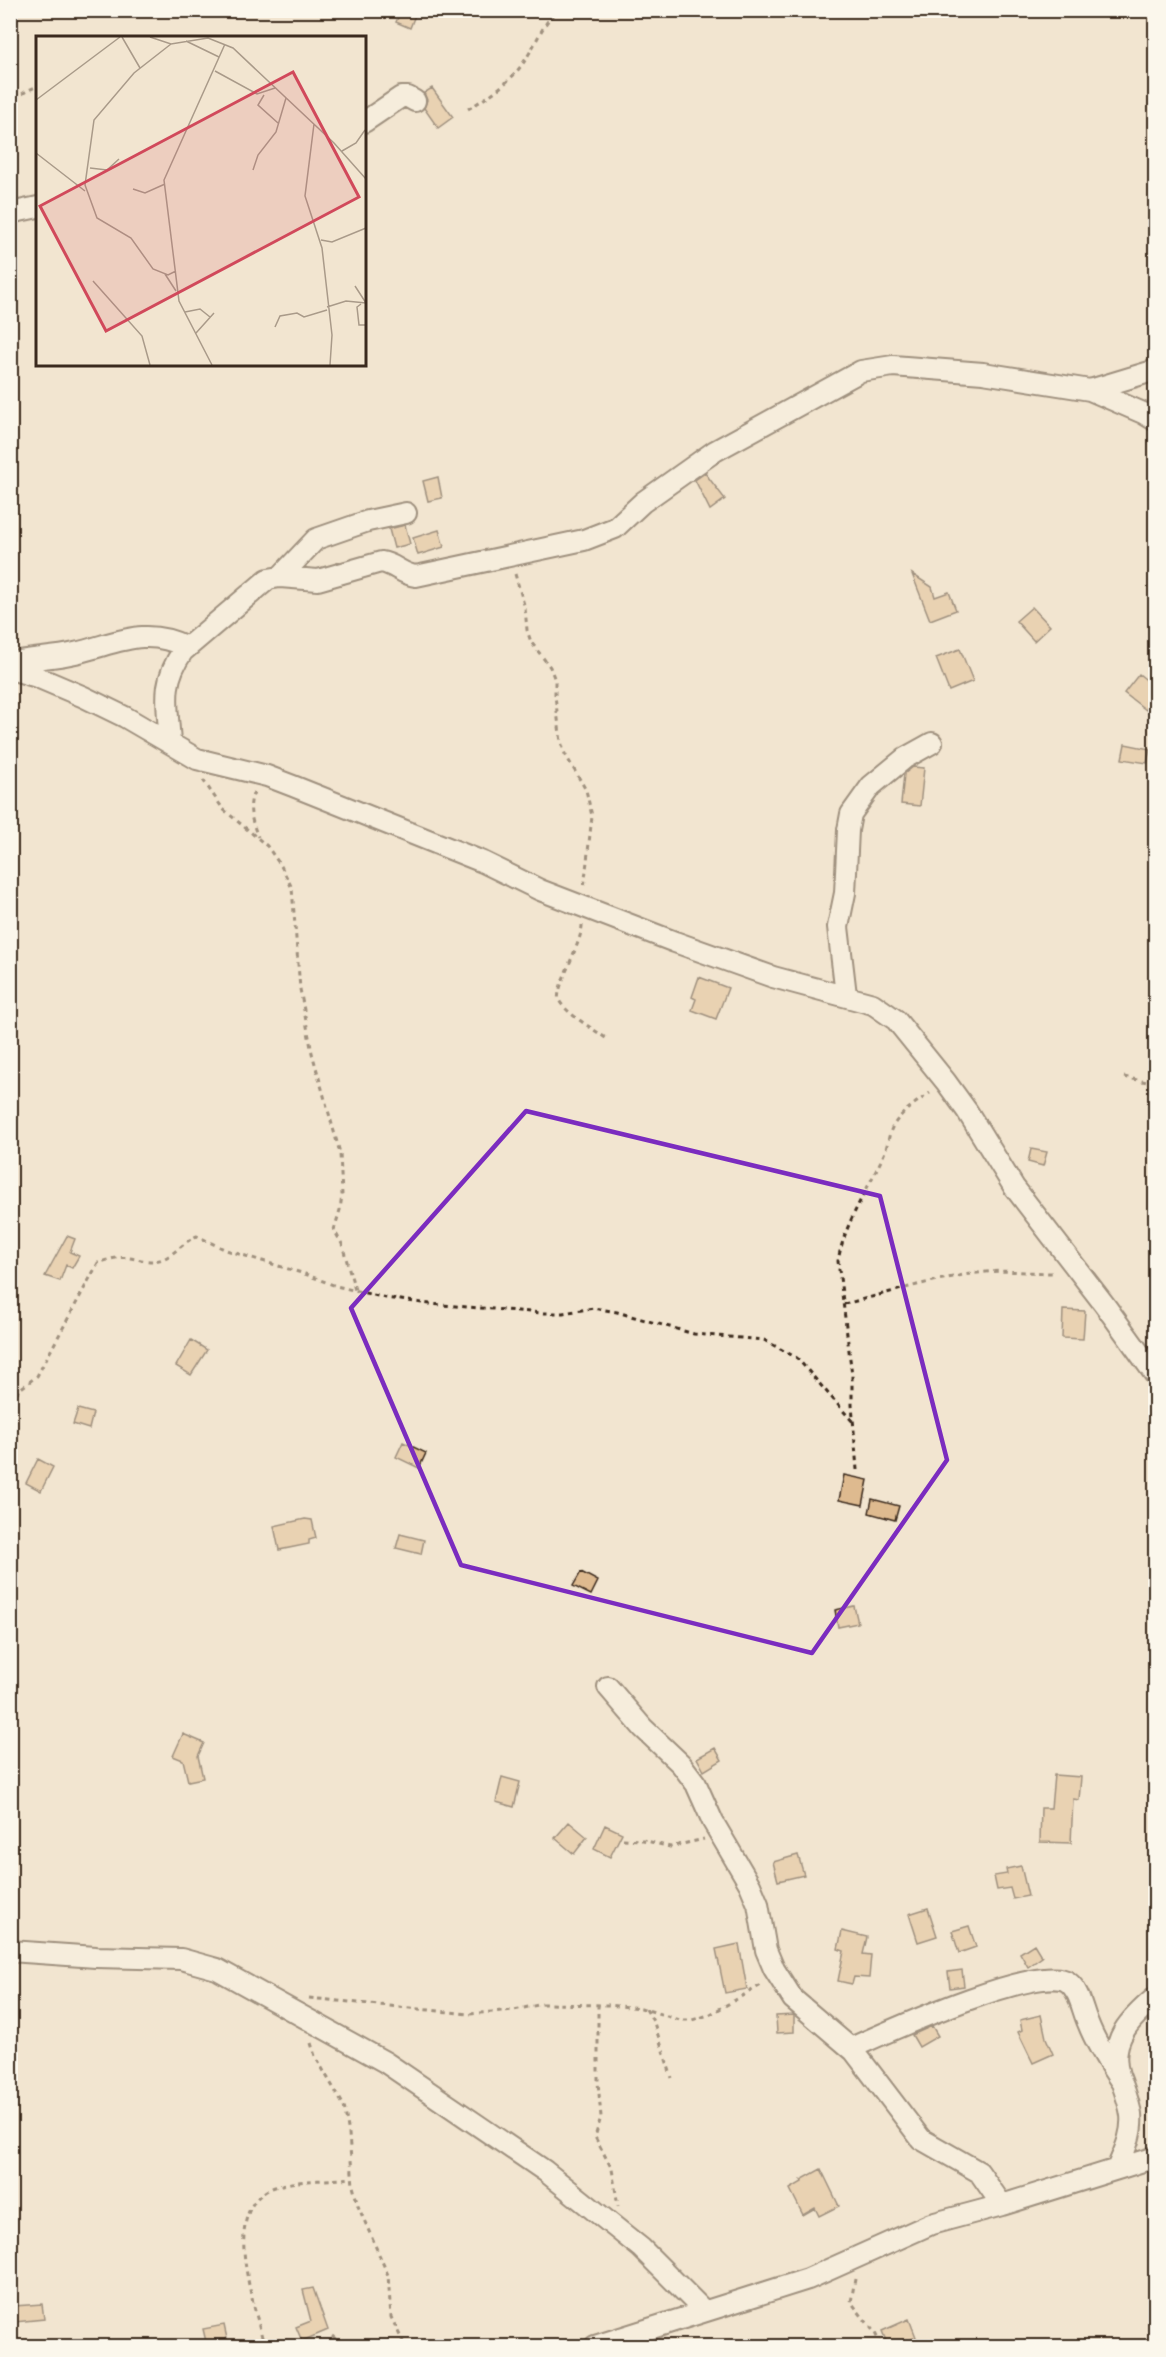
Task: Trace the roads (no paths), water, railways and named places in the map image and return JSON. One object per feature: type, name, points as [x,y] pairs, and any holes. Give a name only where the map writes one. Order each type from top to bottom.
[{"type":"street","points":[[366,121],[401,97],[408,97],[415,101]]},
{"type":"street","points":[[10,213],[36,207]]},
{"type":"street","points":[[170,744],[167,682],[173,665],[188,647],[268,579],[280,577],[318,580],[381,562],[387,563],[405,575],[416,576],[584,540],[615,528],[643,502],[715,451],[861,371],[893,366],[983,373],[1090,390],[1143,413],[1155,422]]},
{"type":"street","points":[[1090,390],[1155,370]]},
{"type":"street","points":[[280,577],[316,539],[368,521],[406,513]]},
{"type":"street","points":[[10,663],[74,653],[132,636],[164,639],[188,647]]},
{"type":"street","points":[[10,669],[37,677],[84,697],[125,717],[197,759],[267,776],[483,862],[540,890],[675,942],[773,977],[873,1004],[896,1020],[943,1078],[967,1111],[1014,1187],[1155,1376]]},
{"type":"street","points":[[846,995],[838,927],[845,893],[851,814],[870,786],[905,758],[932,743]]},
{"type":"street","points":[[608,1687],[643,1728],[681,1764],[696,1784],[720,1834],[741,1867],[758,1904],[766,1950],[793,1999],[851,2048],[921,2139],[979,2172],[1002,2205]]},
{"type":"street","points":[[10,1951],[96,1958],[181,1959],[217,1970],[307,2017],[385,2062],[536,2165],[641,2248],[703,2310]]},
{"type":"street","points":[[851,2048],[972,1998],[1029,1982],[1060,1978],[1070,1983],[1076,1992],[1088,2023],[1109,2065],[1122,2083]]},
{"type":"street","points":[[1117,2169],[1130,2131],[1128,2100],[1115,2053],[1126,2025],[1155,1997]]},
{"type":"street","points":[[595,2346],[703,2310],[808,2279],[932,2224],[1002,2205],[1155,2157]]}]
